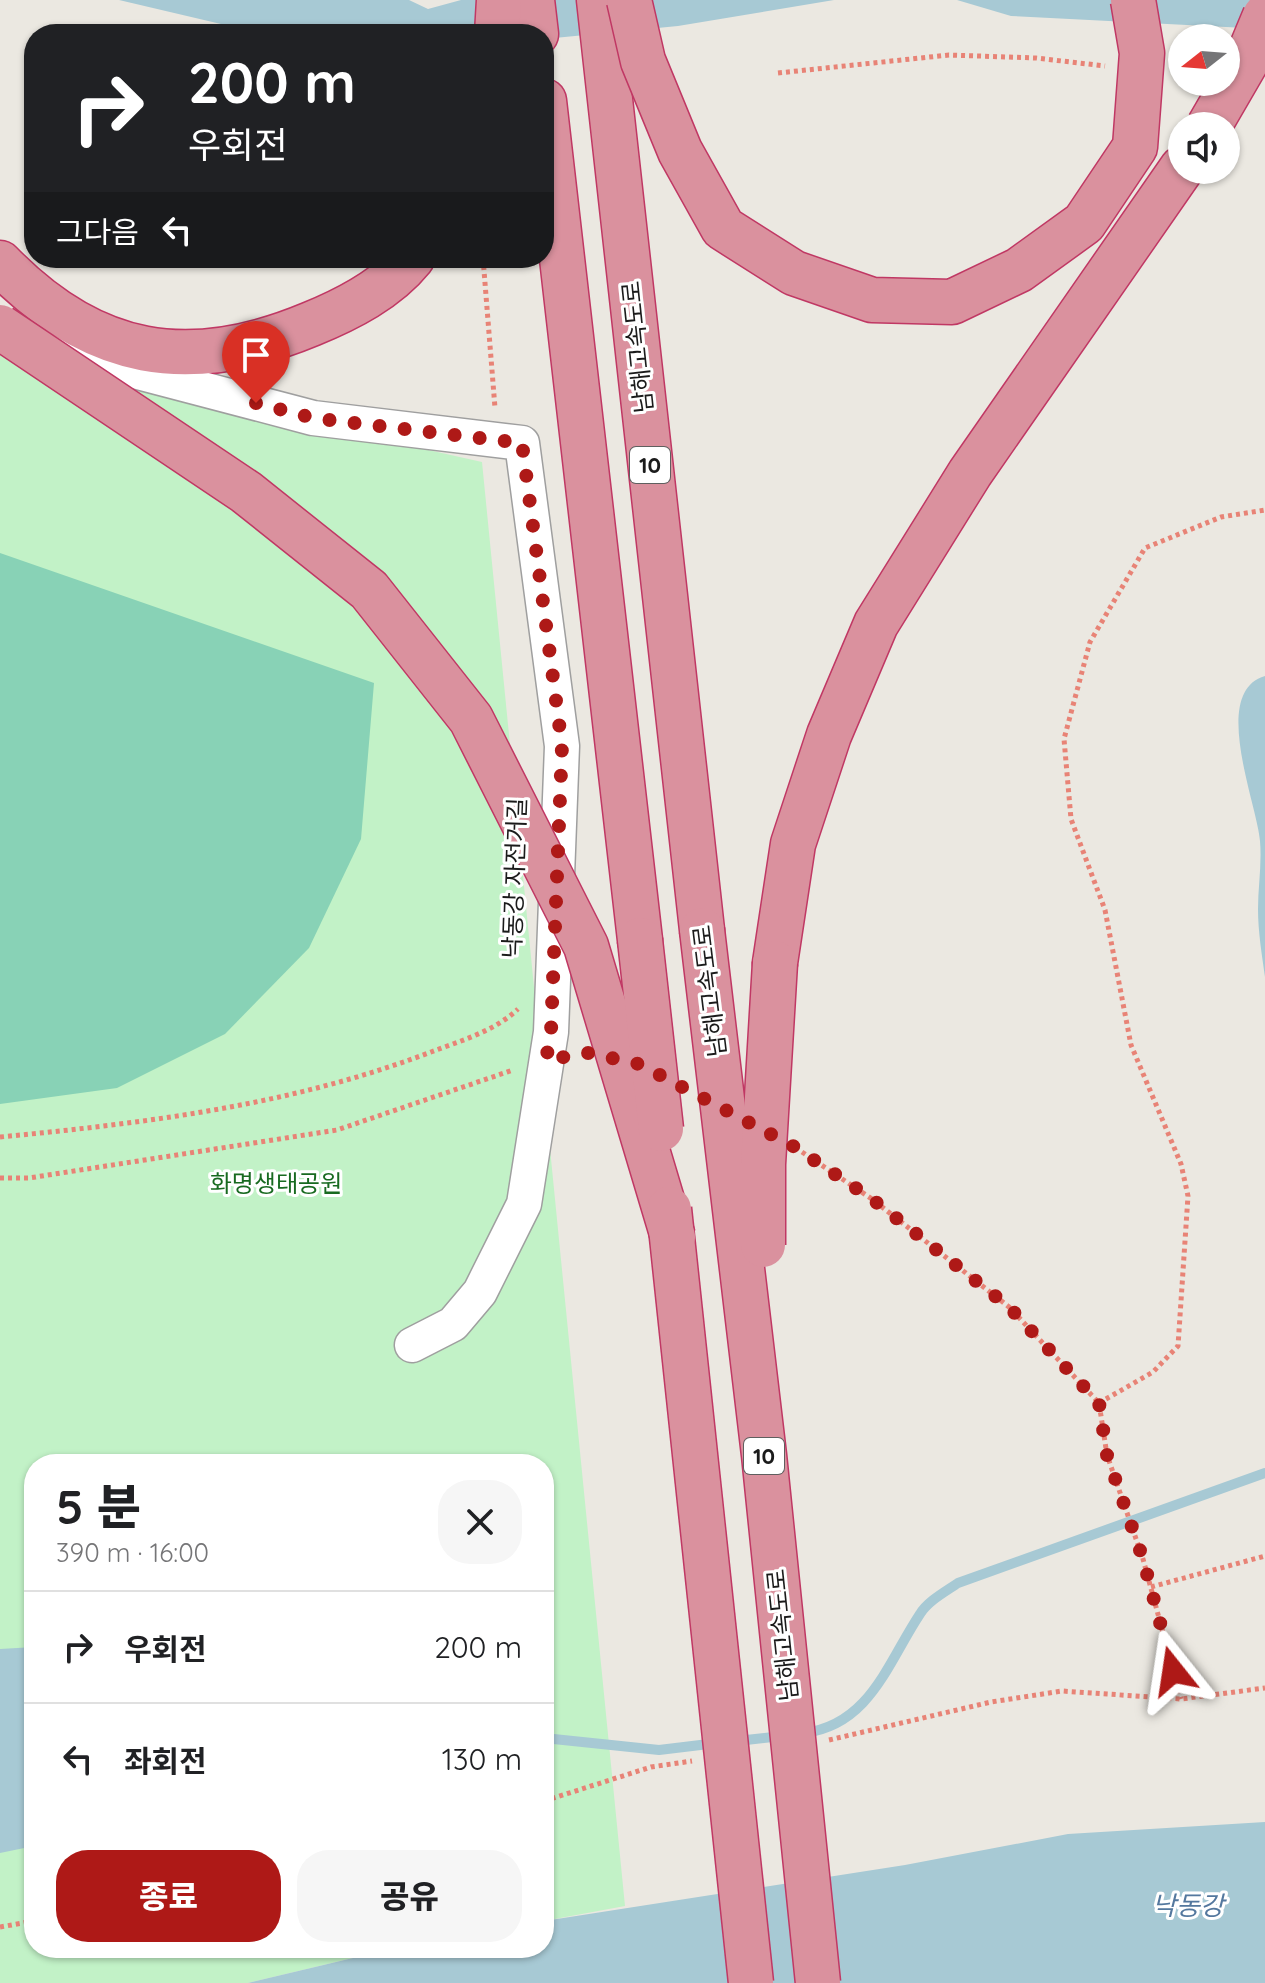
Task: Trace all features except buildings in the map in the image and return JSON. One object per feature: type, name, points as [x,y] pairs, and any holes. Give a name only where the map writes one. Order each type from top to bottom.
[{"type":"highway","points":[[498,24],[499,0]]},
{"type":"highway","points":[[532,0],[535,24]]},
{"type":"highway","name":"남해고속도로","points":[[599,0],[764,1455],[818,1983]]},
{"type":"highway","points":[[629,0],[643,61],[680,151],[723,228],[794,273],[872,300],[952,302],[1019,270],[1084,223],[1135,147],[1142,53],[1133,0]]},
{"type":"highway","points":[[1217,112],[1245,64],[1265,16]]},
{"type":"highway","points":[[764,1455],[763,1164],[775,963],[793,844],[849,681],[901,580],[970,473],[1171,184]]},
{"type":"highway","points":[[554,189],[673,1237],[751,1983]]},
{"type":"highway","points":[[0,263],[54,310],[121,345],[161,352],[209,354],[246,348],[349,308],[404,268]]},
{"type":"highway","points":[[0,327],[246,492],[369,590],[471,719],[586,946],[673,1237]]},
{"type":"street","points":[[0,336],[313,418],[522,443],[562,746],[551,1032],[524,1204],[480,1292],[453,1324],[412,1345]]},
{"type":"path","points":[[778,73],[949,55],[1036,58],[1109,66]]},
{"type":"path","points":[[484,268],[499,442]]},
{"type":"path","points":[[1099,1403],[1153,1372],[1178,1346],[1188,1196],[1181,1164],[1131,1045],[1105,910],[1071,819],[1064,739],[1090,642],[1145,548],[1221,517],[1265,510]]},
{"type":"path","points":[[0,1137],[142,1123],[259,1103],[361,1079],[466,1039],[508,1019],[521,1006]]},
{"type":"path","points":[[0,1178],[29,1178],[337,1130],[546,1060]]},
{"type":"path","points":[[793,1146],[872,1199],[1009,1307],[1099,1403],[1107,1455],[1143,1559],[1181,1699]]},
{"type":"path","points":[[1151,1587],[1265,1556]]},
{"type":"path","points":[[821,1742],[991,1702],[1062,1691],[1181,1699],[1265,1688]]},
{"type":"path","points":[[554,1798],[651,1767],[697,1760]]},
{"type":"path","points":[[0,1927],[24,1923]]},
{"type":"green space","name":"화명생태공원","points":[[0,354],[482,462],[625,1906],[554,1919],[554,1454],[24,1454],[24,1958],[353,1958],[248,1983],[0,1983]]},
{"type":"green space","points":[[0,553],[374,683],[361,839],[309,948],[225,1034],[117,1088],[0,1104]]},
{"type":"water","points":[[119,0],[409,0],[428,9],[461,0],[834,0],[678,26],[554,38],[554,24],[221,24]]},
{"type":"water","points":[[957,0],[1265,0],[1265,29],[1240,28],[1240,24],[1168,24],[1011,16]]},
{"type":"water","points":[[1265,676],[1265,977],[1258,918],[1260,841],[1238,725],[1241,703],[1249,686]]},
{"type":"water","points":[[24,1648],[24,1848],[0,1853],[0,1649]]},
{"type":"water","name":"낙동강","points":[[1265,1822],[1265,1983],[248,1983],[353,1958],[554,1958],[554,1919],[905,1865],[1068,1834]]},
{"type":"waterway","points":[[804,1733],[827,1728],[861,1704],[887,1671],[923,1609],[958,1583],[1265,1473]]},
{"type":"waterway","points":[[737,1741],[781,1736]]},
{"type":"waterway","points":[[554,1739],[659,1750],[717,1743]]},
{"type":"route","points":[[256,403],[313,418],[522,443],[562,746],[551,1032],[546,1060],[588,1053],[639,1064],[793,1146],[872,1199],[1009,1307],[1099,1403],[1107,1455],[1143,1559],[1173,1671]]}]
